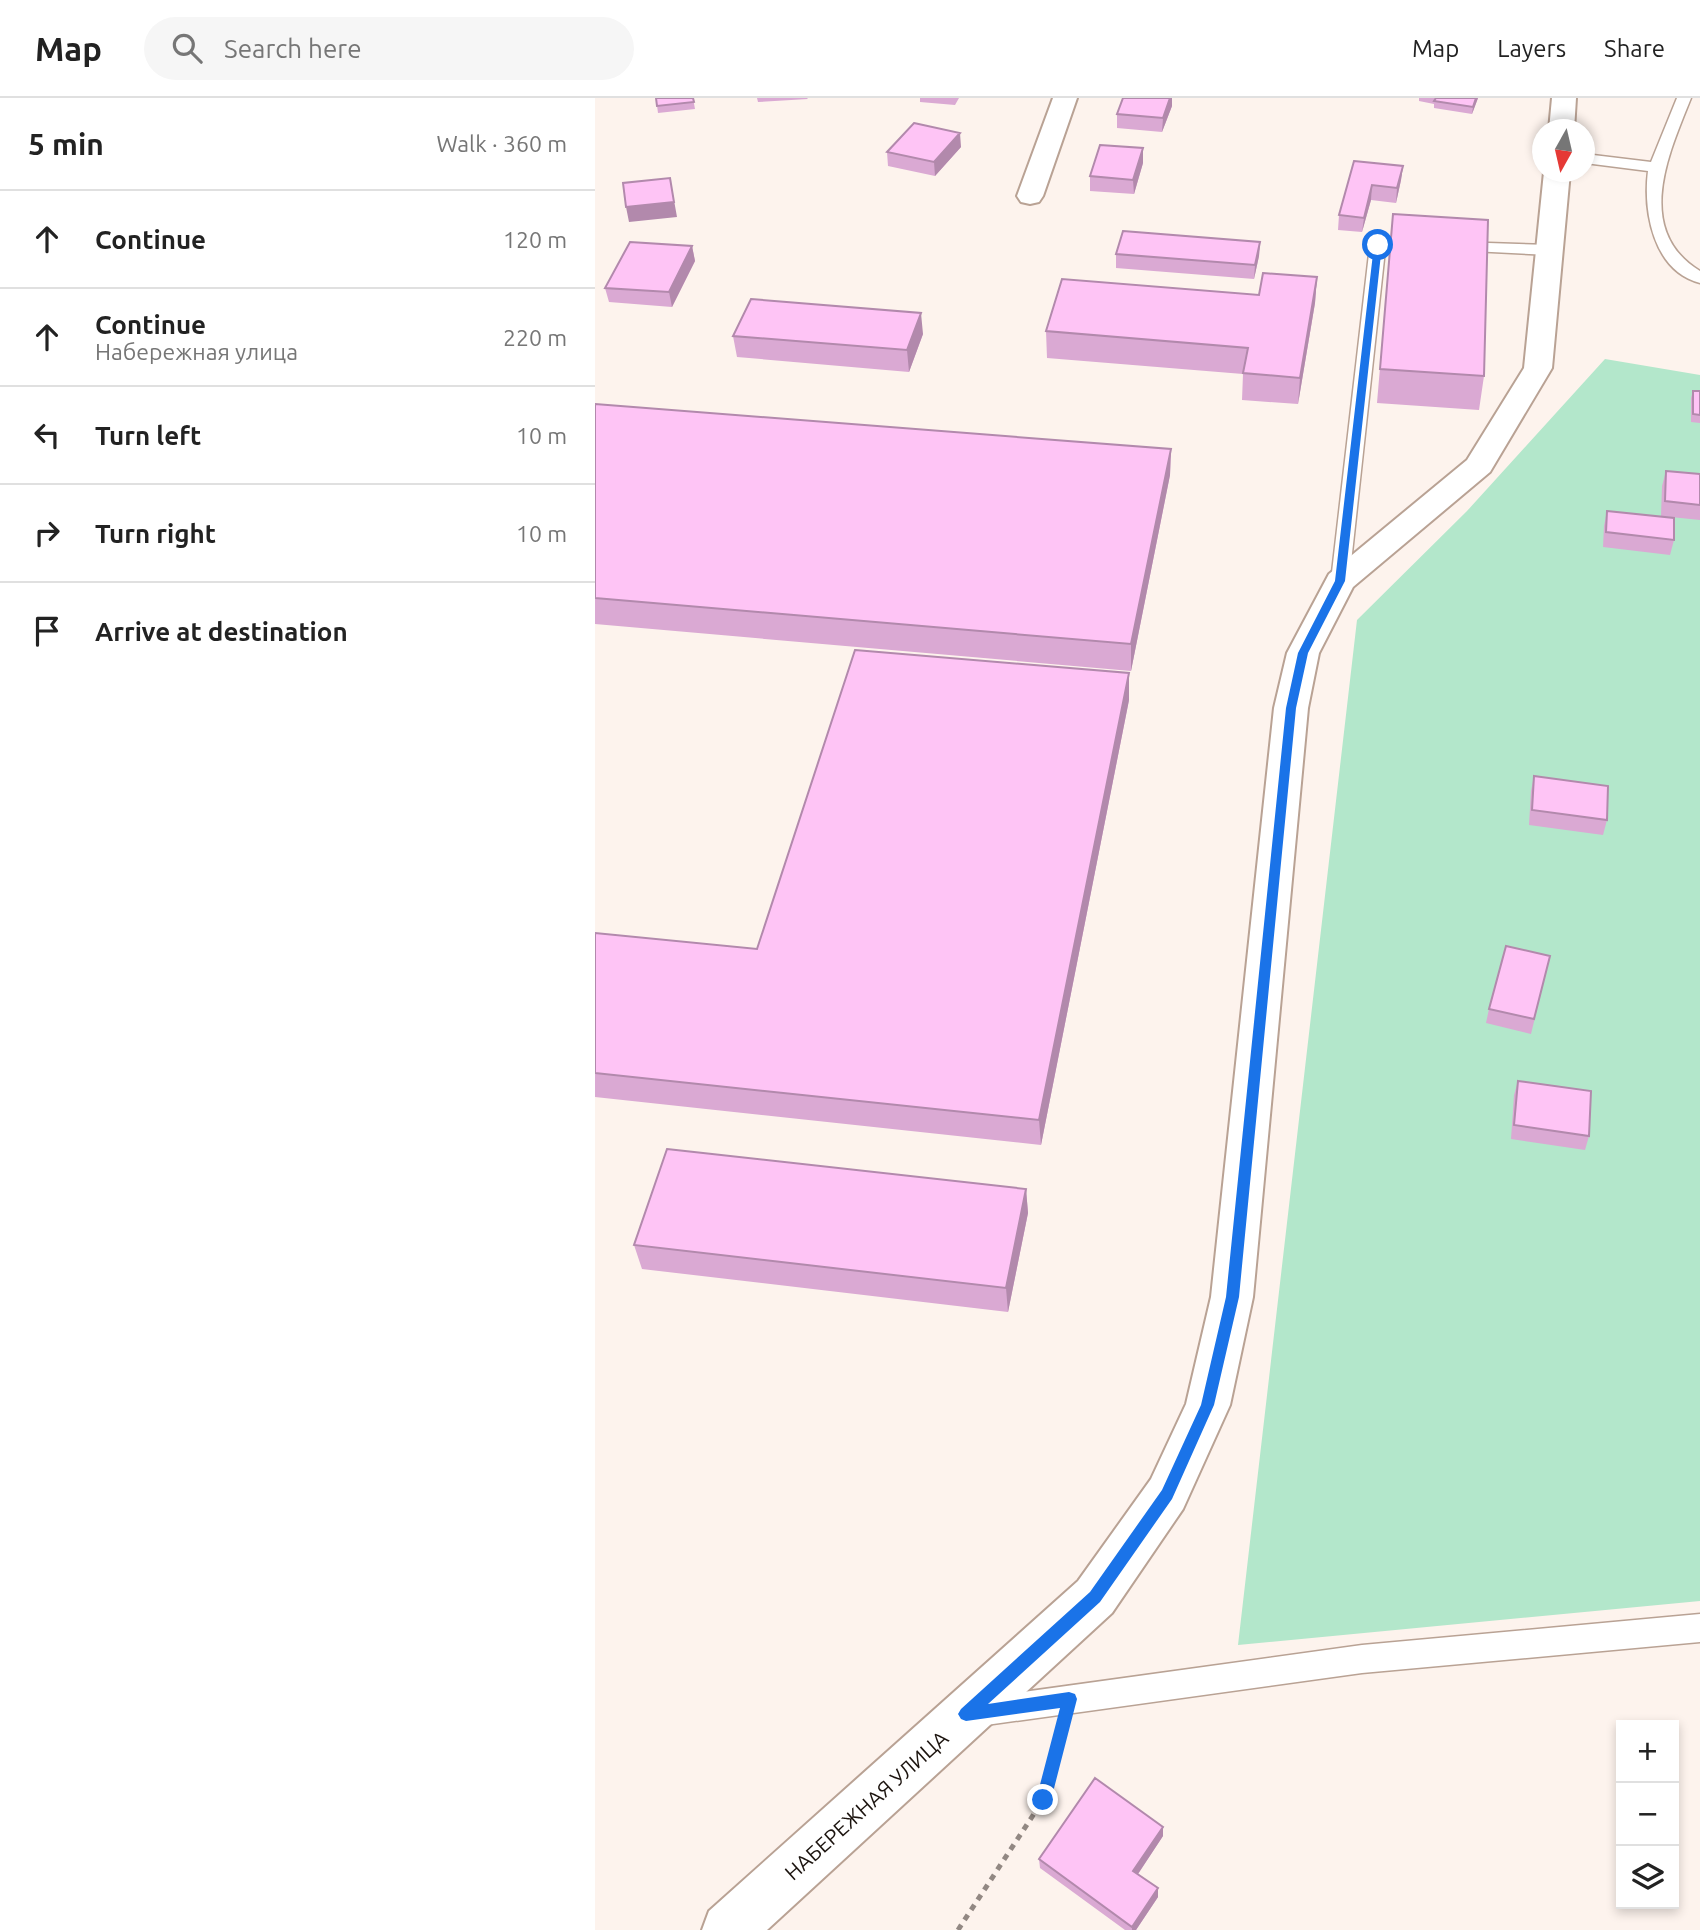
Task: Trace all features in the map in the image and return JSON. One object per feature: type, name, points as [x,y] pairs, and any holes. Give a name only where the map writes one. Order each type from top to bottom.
[{"type":"street","points":[[1030,196],[1065,98]]},
{"type":"street","points":[[1562,119],[1564,98]]},
{"type":"street","name":"НАБЕРЕЖНАЯ УЛИЦА","points":[[728,1930],[1095,1597],[1167,1494],[1207,1405],[1233,1297],[1291,708],[1303,653],[1340,581],[1479,466],[1538,368],[1556,182]]},
{"type":"lane","points":[[1684,98],[1657,167],[1652,196],[1659,232],[1672,258],[1689,273],[1700,278]]},
{"type":"lane","points":[[1595,160],[1657,167]]},
{"type":"lane","points":[[1340,581],[1378,245],[1550,250]]},
{"type":"lane","points":[[966,1714],[1362,1659],[1700,1628]]},
{"type":"path","points":[[958,1930],[1043,1800],[1069,1699]]},
{"type":"green space","points":[[1605,359],[1700,375],[1700,1601],[1238,1645],[1357,620],[1467,511]]},
{"type":"building","points":[[656,98],[693,98],[694,102],[657,106]]},
{"type":"building","points":[[1123,98],[1170,98],[1163,118],[1117,114]]},
{"type":"building","points":[[1436,98],[1476,98],[1473,107],[1434,101]]},
{"type":"building","points":[[914,123],[960,133],[934,162],[887,152]]},
{"type":"building","points":[[1100,145],[1143,148],[1133,180],[1090,176]]},
{"type":"building","points":[[1354,161],[1403,166],[1397,188],[1372,185],[1364,218],[1339,215]]},
{"type":"building","points":[[670,178],[674,202],[626,207],[623,183]]},
{"type":"building","points":[[1393,214],[1488,220],[1484,376],[1380,369]]},
{"type":"building","points":[[1123,231],[1260,242],[1255,265],[1116,254]]},
{"type":"building","points":[[630,242],[692,246],[669,292],[605,288]]},
{"type":"building","points":[[1263,273],[1317,277],[1300,378],[1243,373],[1248,348],[1046,331],[1062,279],[1259,295]]},
{"type":"building","points":[[751,299],[921,313],[907,350],[733,336]]},
{"type":"building","points":[[1693,391],[1700,391],[1700,415],[1693,414]]},
{"type":"building","points":[[595,404],[1171,449],[1131,644],[595,598]]},
{"type":"building","points":[[1666,471],[1700,474],[1700,505],[1665,501]]},
{"type":"building","points":[[1607,511],[1674,518],[1674,540],[1606,532]]},
{"type":"building","points":[[855,650],[1129,673],[1039,1120],[595,1073],[595,933],[757,949]]},
{"type":"building","points":[[1534,776],[1608,786],[1607,820],[1532,810]]},
{"type":"building","points":[[1506,946],[1550,956],[1534,1019],[1489,1009]]},
{"type":"building","points":[[1518,1081],[1591,1091],[1589,1136],[1514,1125]]},
{"type":"building","points":[[667,1149],[1026,1189],[1006,1288],[634,1245]]},
{"type":"building","points":[[1095,1778],[1163,1827],[1133,1871],[1158,1888],[1132,1927],[1039,1859]]},
{"type":"route","points":[[1043,1800],[1069,1699],[966,1714],[1095,1597],[1167,1494],[1207,1405],[1233,1297],[1291,708],[1303,653],[1322,611],[1340,581],[1378,245]]}]
